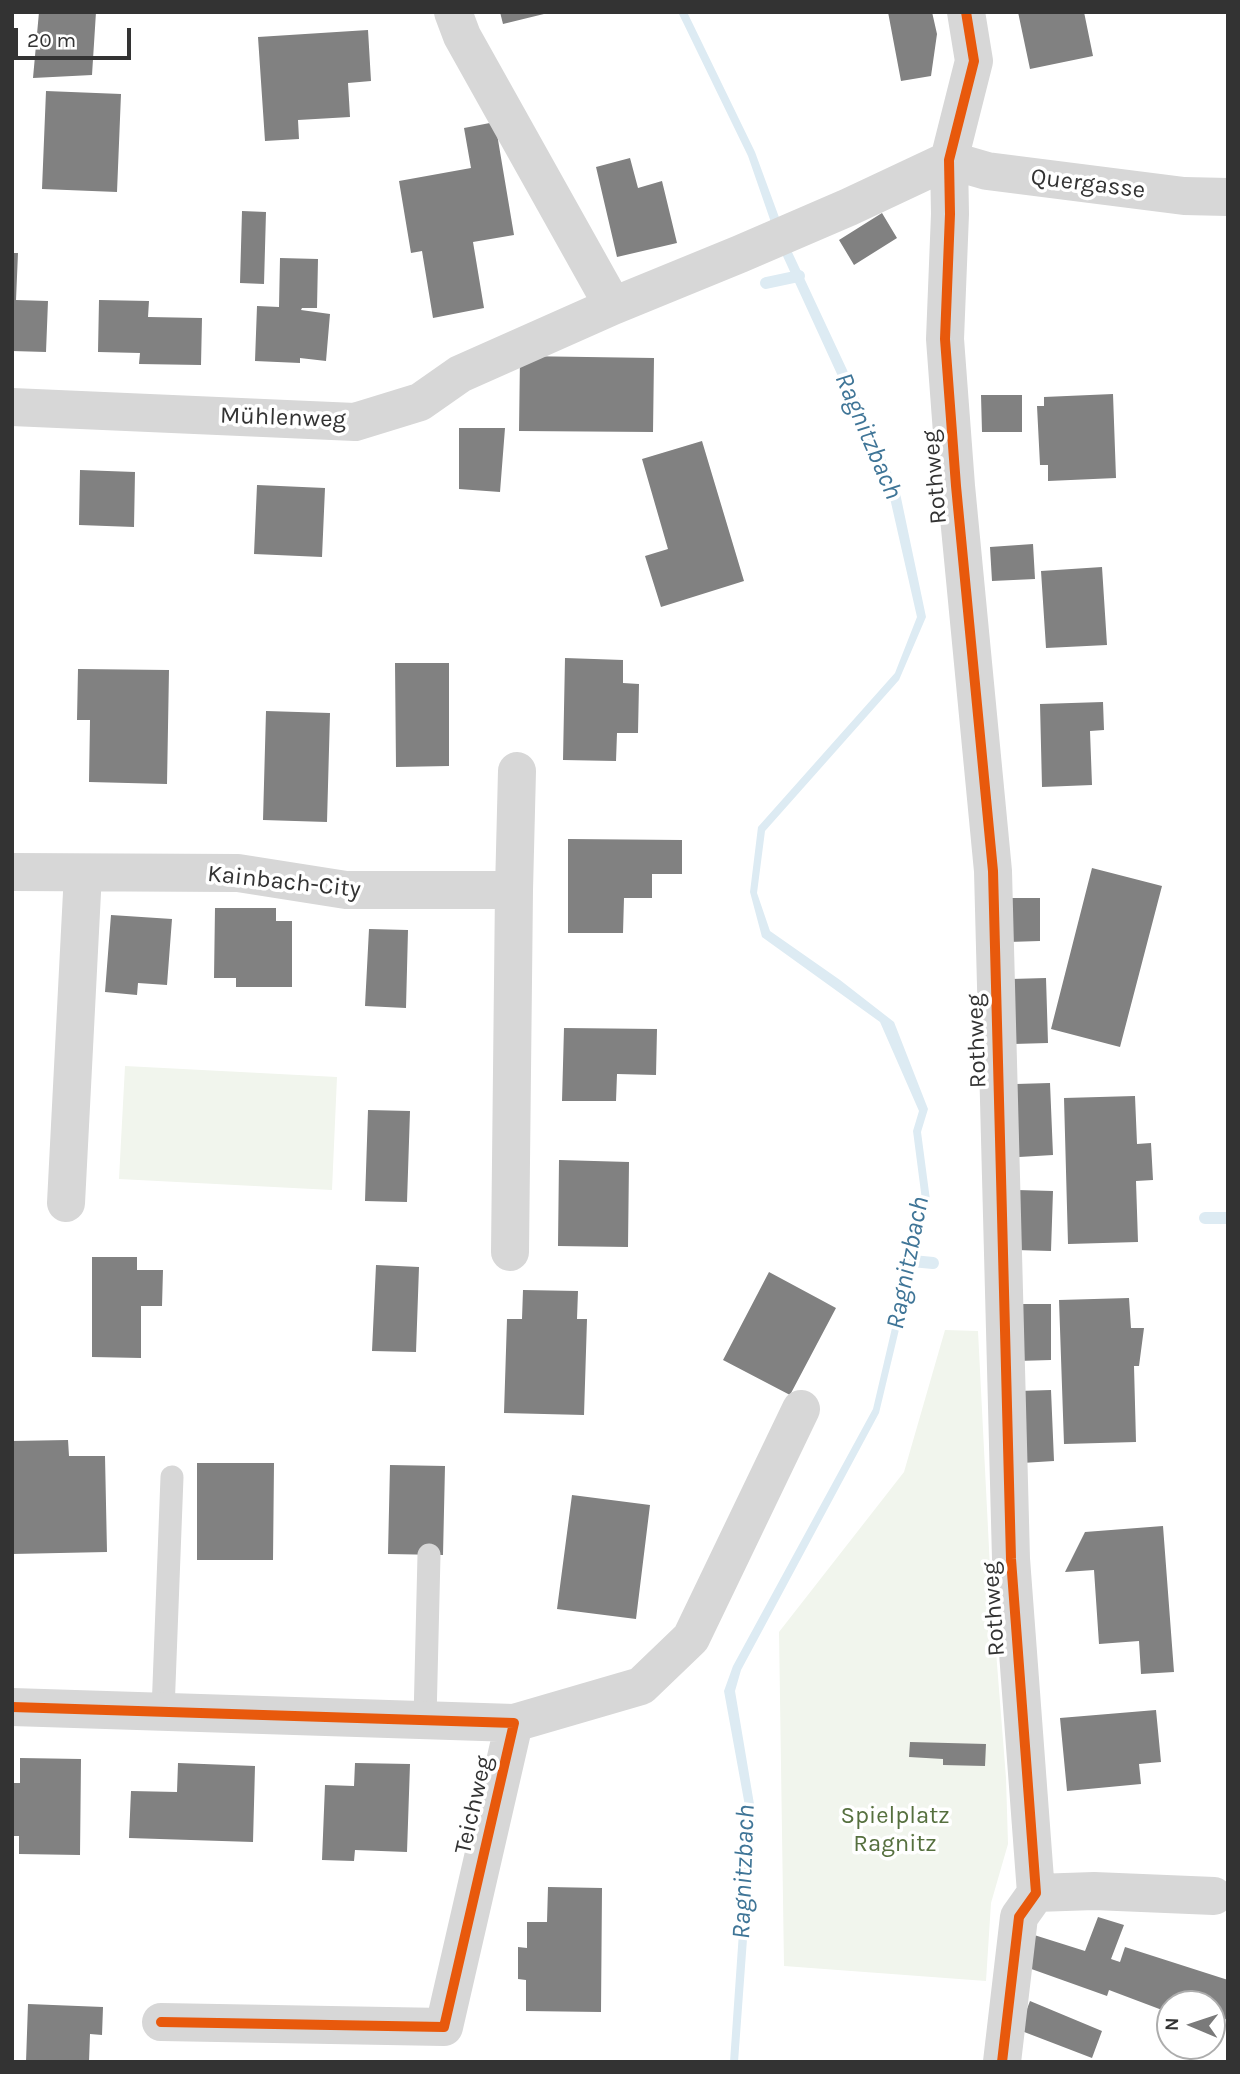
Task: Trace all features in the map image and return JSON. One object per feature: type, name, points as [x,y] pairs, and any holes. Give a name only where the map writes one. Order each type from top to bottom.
[{"type":"street","points":[[453,12],[461,36],[613,306]]},
{"type":"street","name":"Rothweg","points":[[966,12],[974,61],[949,160],[950,214],[945,339],[956,486],[993,871],[1011,1559],[1027,1905],[1002,2062]]},
{"type":"street","name":"Mühlenweg","points":[[12,407],[355,422],[420,402],[460,374],[613,306],[849,207],[949,160]]},
{"type":"street","name":"Quergasse","points":[[949,160],[1000,172],[1184,197],[1228,198]]},
{"type":"street","points":[[510,1252],[517,771]]},
{"type":"street","name":"Kainbach-City","points":[[12,872],[238,873],[346,890],[514,890]]},
{"type":"street","points":[[66,1203],[83,873]]},
{"type":"street","name":"Teichweg","points":[[12,1707],[514,1723],[641,1686],[691,1638],[801,1409]]},
{"type":"street","name":"Teichweg","points":[[161,2022],[444,2027],[514,1723]]},
{"type":"street","points":[[1027,1905],[1094,1891],[1214,1896]]},
{"type":"lane","points":[[163,1711],[172,1477]]},
{"type":"lane","points":[[425,1719],[429,1555]]},
{"type":"green space","points":[[125,1066],[337,1077],[332,1190],[119,1179]]},
{"type":"green space","name":"Spielplatz Ragnitz","points":[[945,1330],[978,1331],[1008,1844],[991,1903],[986,1981],[784,1966],[779,1632],[904,1472]]},
{"type":"water","name":"Ragnitzbach","points":[[678,12],[687,12],[755,152],[791,250],[900,493],[926,617],[899,680],[765,831],[757,893],[770,931],[894,1022],[928,1109],[921,1132],[930,1200],[879,1413],[741,1670],[735,1691],[756,1816],[738,2062],[730,2062],[747,1817],[724,1691],[733,1666],[873,1409],[922,1200],[913,1131],[919,1111],[880,1022],[762,937],[750,892],[758,827],[895,673],[917,617],[890,498],[782,254],[748,156]]},
{"type":"building","points":[[39,12],[96,12],[92,75],[33,78]]},
{"type":"building","points":[[500,12],[548,12],[548,13],[503,24]]},
{"type":"building","points":[[888,12],[932,12],[937,34],[931,76],[901,81]]},
{"type":"building","points":[[1018,12],[1084,12],[1093,56],[1030,69]]},
{"type":"building","points":[[368,30],[371,81],[348,83],[350,117],[298,120],[299,139],[265,141],[258,37]]},
{"type":"building","points":[[46,91],[121,94],[117,192],[42,189]]},
{"type":"building","points":[[495,122],[514,235],[473,242],[484,308],[433,318],[422,251],[411,253],[399,181],[471,168],[464,128]]},
{"type":"building","points":[[630,158],[638,188],[662,181],[677,243],[617,257],[596,167]]},
{"type":"building","points":[[242,211],[266,212],[264,284],[240,283]]},
{"type":"building","points":[[882,213],[897,238],[854,265],[839,240]]},
{"type":"building","points":[[12,253],[18,253],[16,300],[48,301],[46,352],[12,351]]},
{"type":"building","points":[[280,258],[318,259],[317,308],[301,310],[330,314],[326,361],[300,358],[300,363],[255,361],[257,306],[279,307]]},
{"type":"building","points":[[99,300],[149,301],[148,317],[202,318],[201,365],[139,364],[140,353],[98,352]]},
{"type":"building","points":[[520,356],[654,358],[653,432],[519,431]]},
{"type":"building","points":[[1113,394],[1116,478],[1048,481],[1048,465],[1040,465],[1037,406],[1044,406],[1044,397]]},
{"type":"building","points":[[981,395],[1022,395],[1022,432],[982,432]]},
{"type":"building","points":[[459,428],[505,428],[500,492],[459,489]]},
{"type":"building","points":[[702,441],[744,581],[661,607],[645,556],[668,549],[642,459]]},
{"type":"building","points":[[80,470],[135,472],[134,527],[79,525]]},
{"type":"building","points":[[257,485],[325,488],[322,557],[254,554]]},
{"type":"building","points":[[1033,544],[1035,579],[992,581],[990,547]]},
{"type":"building","points":[[1102,567],[1107,645],[1046,648],[1041,571]]},
{"type":"building","points":[[565,658],[623,660],[623,683],[639,684],[638,733],[617,733],[616,761],[563,760]]},
{"type":"building","points":[[395,663],[449,663],[449,766],[396,767]]},
{"type":"building","points":[[78,669],[169,670],[167,784],[89,782],[90,720],[77,720]]},
{"type":"building","points":[[1103,702],[1104,730],[1090,731],[1092,785],[1042,787],[1040,704]]},
{"type":"building","points":[[266,711],[330,713],[327,822],[263,820]]},
{"type":"building","points":[[568,839],[682,840],[682,874],[652,874],[652,898],[624,898],[623,933],[568,933]]},
{"type":"building","points":[[1092,868],[1162,886],[1120,1047],[1051,1029]]},
{"type":"building","points":[[1007,898],[1040,898],[1040,941],[1008,942]]},
{"type":"building","points":[[215,908],[276,908],[276,921],[292,921],[292,987],[236,987],[236,978],[214,978]]},
{"type":"building","points":[[111,915],[172,919],[167,985],[138,983],[137,995],[105,992]]},
{"type":"building","points":[[369,929],[408,930],[406,1008],[365,1006]]},
{"type":"building","points":[[1046,978],[1048,1043],[1013,1044],[1011,979]]},
{"type":"building","points":[[564,1028],[657,1029],[656,1075],[617,1074],[616,1101],[562,1101]]},
{"type":"building","points":[[1050,1083],[1053,1155],[1019,1157],[1016,1084]]},
{"type":"building","points":[[1135,1096],[1137,1144],[1151,1143],[1153,1180],[1136,1181],[1138,1242],[1068,1244],[1064,1098]]},
{"type":"building","points":[[368,1110],[410,1111],[407,1202],[365,1201]]},
{"type":"building","points":[[559,1160],[629,1162],[628,1247],[558,1246]]},
{"type":"building","points":[[1017,1190],[1053,1191],[1051,1251],[1016,1250]]},
{"type":"building","points":[[92,1257],[137,1257],[137,1270],[163,1270],[162,1306],[141,1306],[141,1358],[92,1357]]},
{"type":"building","points":[[376,1265],[419,1267],[416,1352],[372,1351]]},
{"type":"building","points":[[769,1272],[836,1308],[790,1395],[723,1360]]},
{"type":"building","points":[[523,1290],[578,1291],[577,1319],[587,1319],[584,1415],[504,1413],[507,1319],[522,1319]]},
{"type":"building","points":[[1129,1298],[1131,1328],[1144,1328],[1139,1366],[1134,1366],[1136,1442],[1064,1444],[1059,1300]]},
{"type":"building","points":[[1016,1304],[1051,1304],[1051,1360],[1017,1361]]},
{"type":"building","points":[[1051,1390],[1054,1461],[1022,1463],[1018,1391]]},
{"type":"building","points":[[68,1440],[69,1456],[105,1456],[107,1552],[12,1554],[12,1441]]},
{"type":"building","points":[[197,1463],[274,1463],[273,1560],[197,1560]]},
{"type":"building","points":[[390,1465],[445,1466],[443,1555],[388,1554]]},
{"type":"building","points":[[572,1495],[650,1505],[636,1619],[557,1609]]},
{"type":"building","points":[[1163,1526],[1174,1672],[1141,1674],[1139,1641],[1099,1644],[1094,1570],[1065,1572],[1085,1532]]},
{"type":"building","points":[[1156,1710],[1161,1762],[1139,1764],[1141,1784],[1067,1791],[1060,1718]]},
{"type":"building","points":[[910,1742],[986,1744],[985,1766],[943,1765],[943,1759],[909,1757]]},
{"type":"building","points":[[20,1758],[81,1759],[80,1855],[19,1854],[19,1836],[12,1836],[12,1783],[20,1783]]},
{"type":"building","points":[[178,1763],[255,1766],[253,1842],[129,1838],[131,1791],[177,1792]]},
{"type":"building","points":[[355,1763],[410,1764],[407,1852],[355,1850],[354,1861],[322,1860],[325,1785],[354,1786]]},
{"type":"building","points":[[548,1887],[602,1888],[601,2012],[526,2011],[526,1980],[518,1979],[518,1947],[527,1948],[527,1922],[547,1922]]},
{"type":"building","points":[[1098,1917],[1124,1925],[1111,1959],[1120,1962],[1125,1947],[1228,1980],[1228,2020],[1226,1990],[1156,1990],[1156,2008],[1109,1990],[1107,1996],[1023,1966],[1031,1934],[1085,1951]]},
{"type":"building","points":[[1030,2001],[1102,2031],[1092,2058],[1019,2030]]},
{"type":"building","points":[[28,2004],[103,2007],[102,2035],[90,2034],[89,2062],[26,2062]]},
{"type":"waterway","points":[[766,283],[799,276]]},
{"type":"waterway","points":[[1205,1218],[1228,1218]]},
{"type":"waterway","points":[[912,1261],[933,1263]]},
{"type":"cycle path","points":[[966,12],[974,61],[949,160],[950,214],[945,339],[956,486],[993,871],[1011,1559],[1036,1893],[1019,1917],[1002,2062]]},
{"type":"cycle path","points":[[12,1707],[514,1723],[444,2027],[161,2022]]}]
